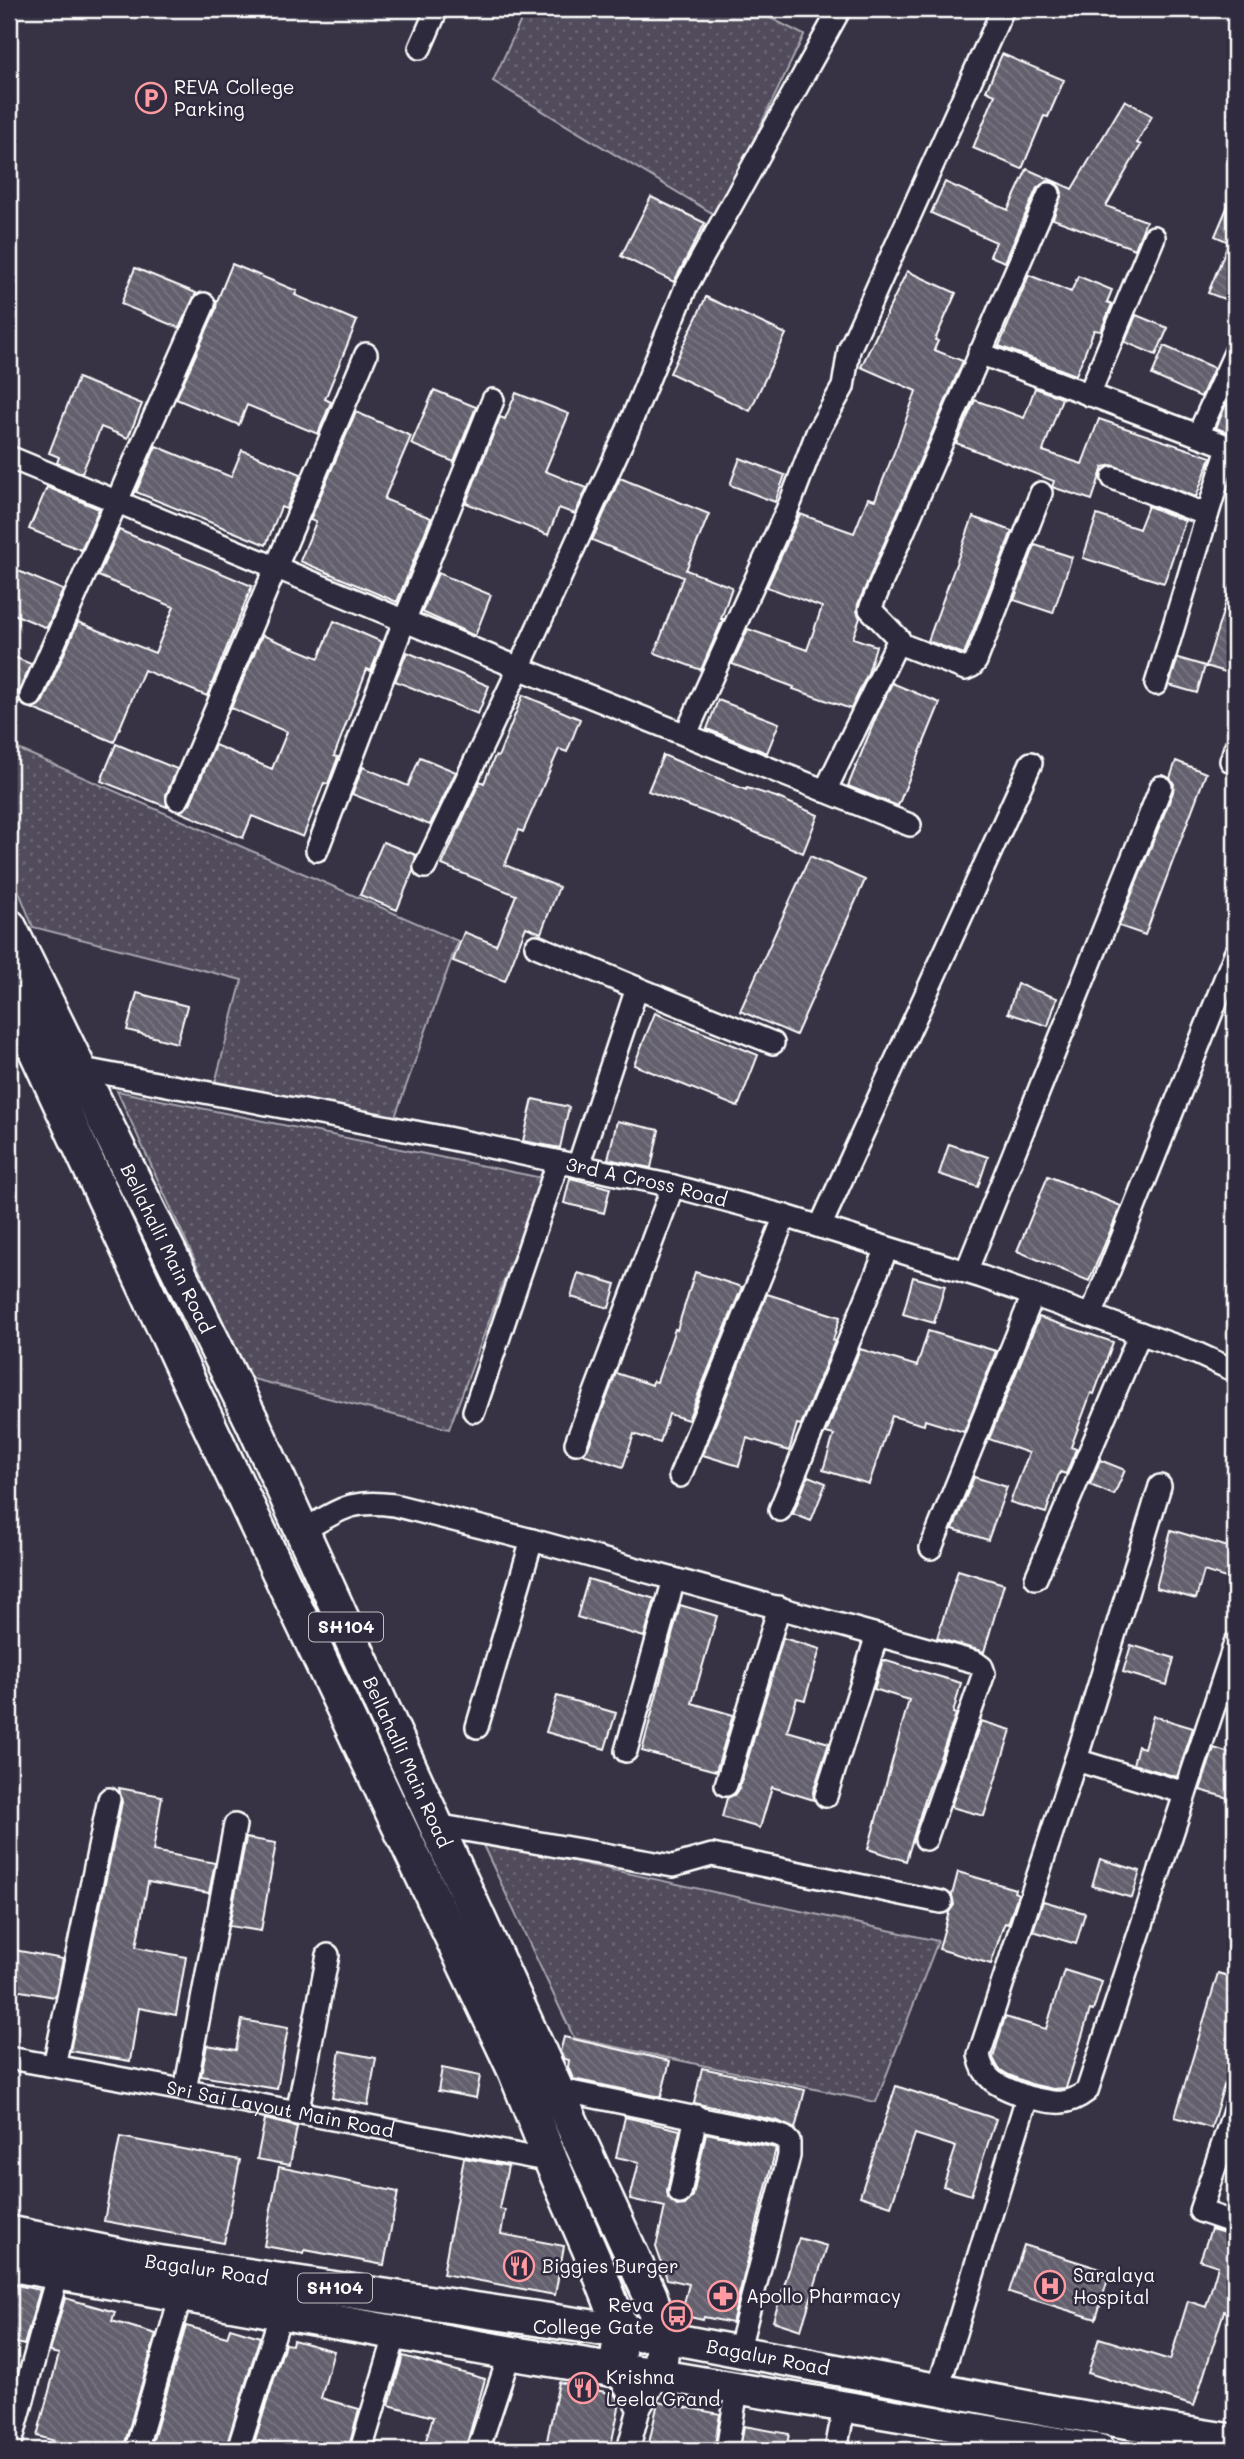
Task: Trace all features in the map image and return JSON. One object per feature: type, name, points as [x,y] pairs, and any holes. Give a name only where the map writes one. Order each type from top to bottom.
[{"type":"main road","name":"Bellahalli Main Road","points":[[9,926],[253,1423],[650,2295],[663,2337]]},
{"type":"main road","name":"Bellahalli Main Road","points":[[9,993],[202,1410],[515,2071],[622,2331]]},
{"type":"main road","name":"Bagalur Road","points":[[9,2233],[143,2260],[663,2337],[1058,2412],[1235,2440]]},
{"type":"main road","name":"Bagalur Road","points":[[9,2264],[510,2353],[659,2375],[1100,2450]]},
{"type":"main road","points":[[615,2370],[622,2331]]},
{"type":"main road","name":"SH104","points":[[659,2375],[663,2337]]},
{"type":"street","points":[[420,48],[437,9]]},
{"type":"street","points":[[425,867],[628,429],[686,287],[840,9]]},
{"type":"street","points":[[686,734],[791,501],[817,433],[844,387],[849,350],[1003,9]]},
{"type":"street","points":[[825,791],[899,639],[870,609],[1049,194]]},
{"type":"street","points":[[1089,395],[1154,237]]},
{"type":"street","points":[[31,696],[204,303]]},
{"type":"street","points":[[979,353],[1232,448],[1207,515],[1156,684]]},
{"type":"street","points":[[1198,435],[1235,353]]},
{"type":"street","points":[[178,799],[366,354]]},
{"type":"street","points":[[317,850],[405,619],[493,400]]},
{"type":"street","points":[[9,457],[519,668],[910,825]]},
{"type":"street","points":[[1113,478],[1207,515]]},
{"type":"street","points":[[898,643],[965,668],[976,662],[1041,493]]},
{"type":"street","points":[[820,1227],[1031,763]]},
{"type":"street","points":[[966,1272],[1161,787]]},
{"type":"street","points":[[536,946],[773,1043]]},
{"type":"street","points":[[1091,1316],[1235,954]]},
{"type":"street","points":[[474,1411],[637,988]]},
{"type":"street","name":"3rd A Cross Road","points":[[41,1060],[447,1138],[673,1186],[785,1216],[966,1272],[1196,1353],[1235,1371]]},
{"type":"street","points":[[576,1443],[673,1186]]},
{"type":"street","points":[[680,1476],[785,1216]]},
{"type":"street","points":[[780,1510],[887,1248]]},
{"type":"street","points":[[931,1548],[1033,1295]]},
{"type":"street","points":[[1035,1578],[1140,1333]]},
{"type":"street","points":[[1160,1486],[1076,1760],[979,2055],[981,2069],[995,2084],[1027,2097],[1058,2104],[1074,2101],[1087,2091],[1235,1643]]},
{"type":"street","points":[[302,1531],[351,1505],[372,1502],[394,1505],[532,1539],[975,1662],[984,1673],[926,1839]]},
{"type":"street","points":[[477,1727],[532,1539]]},
{"type":"street","points":[[626,1751],[674,1579]]},
{"type":"street","points":[[726,1785],[779,1607]]},
{"type":"street","points":[[826,1796],[877,1635]]},
{"type":"street","points":[[1076,1760],[1185,1793]]},
{"type":"street","points":[[54,2066],[109,1799]]},
{"type":"street","points":[[185,2090],[235,1825]]},
{"type":"street","points":[[436,1825],[673,1866],[712,1855],[941,1902]]},
{"type":"street","points":[[298,2114],[328,1955]]},
{"type":"street","name":"Sri Sai Layout Main Road","points":[[9,2059],[551,2161]]},
{"type":"street","points":[[556,2089],[696,2116],[774,2134],[789,2142],[790,2149],[738,2352]]},
{"type":"street","points":[[938,2389],[1027,2097]]},
{"type":"street","points":[[1235,2108],[1200,2211],[1235,2223]]},
{"type":"street","points":[[680,2193],[696,2116]]},
{"type":"street","points":[[9,2450],[13,2420],[58,2273]]},
{"type":"street","points":[[136,2450],[181,2295]]},
{"type":"street","points":[[238,2450],[281,2313]]},
{"type":"street","points":[[361,2450],[396,2333]]},
{"type":"street","points":[[478,2450],[510,2353]]},
{"type":"street","points":[[615,2370],[639,2409]]},
{"type":"street","points":[[628,2450],[639,2409],[659,2375]]},
{"type":"street","points":[[727,2450],[737,2390]]},
{"type":"street","points":[[836,2450],[844,2408]]},
{"type":"shaded area","points":[[526,9],[753,9],[804,35],[717,216],[493,81]]},
{"type":"shaded area","points":[[9,745],[458,941],[395,1117],[214,1087],[242,980],[33,927],[9,866]]},
{"type":"shaded area","points":[[117,1091],[542,1178],[449,1429],[249,1378]]},
{"type":"shaded area","points":[[481,1841],[938,1941],[876,2102],[574,2038]]},
{"type":"building","points":[[1002,54],[1064,80],[1048,117],[1044,116],[1022,169],[973,148],[995,95],[986,91]]},
{"type":"building","points":[[1125,100],[1152,116],[1137,143],[1141,145],[1106,206],[1146,221],[1135,249],[1053,219],[1062,193],[1054,182],[1047,181],[1037,188],[1005,262],[990,256],[996,242],[931,213],[945,182],[1008,210],[1027,169],[1072,189]]},
{"type":"building","points":[[1235,189],[1235,303],[1208,293],[1229,242],[1215,236]]},
{"type":"building","points":[[651,197],[705,223],[674,282],[621,256]]},
{"type":"building","points":[[232,264],[297,291],[295,295],[357,321],[325,399],[331,402],[318,434],[247,405],[239,425],[176,399],[216,309]]},
{"type":"building","points":[[135,268],[196,293],[179,328],[121,304]]},
{"type":"building","points":[[907,271],[956,293],[935,340],[938,341],[934,350],[963,361],[858,604],[860,618],[853,638],[876,646],[868,673],[851,709],[732,664],[748,629],[807,650],[822,607],[767,587],[800,514],[854,533],[868,498],[875,500],[916,391],[861,367]]},
{"type":"building","points":[[1029,275],[1071,292],[1078,276],[1112,290],[1107,302],[1112,304],[1101,331],[1094,330],[1076,375],[999,346]]},
{"type":"building","points":[[706,297],[786,334],[750,411],[670,373]]},
{"type":"building","points":[[1136,315],[1168,328],[1156,355],[1125,342]]},
{"type":"building","points":[[1164,346],[1214,368],[1201,397],[1152,375]]},
{"type":"building","points":[[78,378],[142,404],[128,438],[101,427],[82,473],[57,463],[59,457],[49,453]]},
{"type":"building","points":[[1035,388],[1062,398],[1043,451],[1082,464],[1099,419],[1211,457],[1196,497],[1112,465],[1103,467],[1092,500],[1052,487],[1054,481],[956,443],[975,400],[1024,418]]},
{"type":"building","points":[[434,390],[476,407],[454,462],[411,444]]},
{"type":"building","points":[[516,393],[569,414],[545,471],[587,488],[575,514],[559,508],[548,535],[466,503],[500,417],[505,419]]},
{"type":"building","points":[[1226,404],[1235,408],[1235,435],[1216,428]]},
{"type":"building","points":[[356,412],[411,436],[384,499],[431,518],[397,602],[300,561],[316,522],[310,520]]},
{"type":"building","points":[[156,446],[231,477],[242,450],[301,474],[286,509],[281,507],[266,545],[136,492]]},
{"type":"building","points":[[740,458],[785,475],[775,502],[730,485]]},
{"type":"building","points":[[620,478],[709,514],[686,570],[732,587],[723,619],[701,670],[655,653],[683,577],[592,540]]},
{"type":"building","points":[[47,487],[99,509],[81,550],[29,529]]},
{"type":"building","points":[[1148,506],[1185,521],[1164,583],[1083,558],[1097,515],[1139,529]]},
{"type":"building","points":[[973,517],[1012,531],[964,654],[928,641]]},
{"type":"building","points":[[119,530],[252,586],[207,696],[144,670],[114,742],[33,709],[43,701],[78,622],[155,653],[174,607],[98,576]]},
{"type":"building","points":[[1035,545],[1072,557],[1053,613],[1014,600]]},
{"type":"building","points":[[9,567],[63,590],[47,628],[9,612]]},
{"type":"building","points":[[438,573],[491,595],[475,636],[422,612]]},
{"type":"building","points":[[1231,586],[1235,586],[1235,675],[1206,666]]},
{"type":"building","points":[[334,621],[382,642],[371,671],[367,669],[334,756],[338,757],[328,784],[324,783],[303,837],[252,816],[243,838],[180,812],[190,804],[215,745],[272,769],[287,732],[231,708],[262,635],[319,658]]},
{"type":"building","points":[[407,652],[489,686],[478,714],[395,681]]},
{"type":"building","points":[[9,655],[31,664],[19,691],[20,703],[9,698]]},
{"type":"building","points":[[1178,658],[1205,666],[1197,693],[1169,685]]},
{"type":"building","points":[[892,683],[940,703],[898,806],[848,786]]},
{"type":"building","points":[[523,695],[580,719],[567,752],[559,749],[523,832],[519,830],[505,865],[559,887],[541,933],[526,927],[505,981],[453,961],[464,932],[496,945],[516,895],[442,865],[480,781],[484,783],[495,756],[498,757]]},
{"type":"building","points":[[718,700],[779,723],[767,753],[707,729]]},
{"type":"building","points":[[116,744],[177,769],[166,795],[167,807],[101,781]]},
{"type":"building","points":[[663,755],[746,790],[747,788],[776,797],[818,815],[803,853],[729,821],[648,791]]},
{"type":"building","points":[[420,757],[456,772],[430,825],[352,794],[363,767],[408,786]]},
{"type":"building","points":[[1176,761],[1206,773],[1145,935],[1119,926],[1173,792],[1174,784],[1170,778]]},
{"type":"building","points":[[383,842],[416,855],[413,871],[397,910],[360,895]]},
{"type":"building","points":[[810,856],[865,880],[796,1035],[740,1011]]},
{"type":"building","points":[[1017,984],[1057,998],[1048,1026],[1008,1013]]},
{"type":"building","points":[[137,993],[187,1006],[177,1043],[127,1030]]},
{"type":"building","points":[[655,1013],[758,1055],[738,1107],[634,1065]]},
{"type":"building","points":[[533,1099],[569,1107],[560,1148],[523,1141]]},
{"type":"building","points":[[617,1121],[659,1130],[651,1168],[608,1159]]},
{"type":"building","points":[[949,1144],[988,1157],[978,1187],[939,1174]]},
{"type":"building","points":[[1048,1176],[1121,1206],[1089,1281],[1017,1251]]},
{"type":"building","points":[[570,1178],[610,1188],[604,1213],[564,1203]]},
{"type":"building","points":[[695,1272],[742,1287],[688,1420],[669,1414],[660,1443],[634,1434],[623,1467],[583,1454],[588,1448],[616,1373],[652,1385],[653,1381],[657,1382]]},
{"type":"building","points":[[578,1273],[616,1284],[609,1308],[571,1297]]},
{"type":"building","points":[[913,1277],[945,1286],[934,1323],[903,1314]]},
{"type":"building","points":[[767,1294],[840,1317],[833,1340],[835,1341],[801,1425],[797,1424],[789,1451],[747,1438],[739,1466],[703,1455]]},
{"type":"building","points":[[1039,1317],[1113,1342],[1071,1447],[1076,1449],[1066,1474],[1060,1472],[1046,1513],[1010,1502],[1029,1453],[989,1439]]},
{"type":"building","points":[[928,1331],[996,1351],[964,1432],[925,1420],[924,1425],[892,1416],[869,1484],[823,1470],[834,1435],[826,1433],[860,1349],[917,1366]]},
{"type":"building","points":[[1100,1460],[1125,1470],[1114,1495],[1090,1485]]},
{"type":"building","points":[[808,1476],[826,1483],[811,1521],[793,1514]]},
{"type":"building","points":[[974,1477],[1007,1487],[988,1540],[953,1529]]},
{"type":"building","points":[[1171,1530],[1235,1549],[1235,1581],[1204,1571],[1196,1599],[1156,1588]]},
{"type":"building","points":[[958,1570],[1004,1584],[984,1652],[937,1638]]},
{"type":"building","points":[[588,1579],[655,1599],[644,1637],[577,1617]]},
{"type":"building","points":[[680,1605],[717,1616],[692,1703],[733,1715],[716,1771],[642,1751]]},
{"type":"building","points":[[783,1638],[820,1649],[805,1700],[797,1698],[787,1731],[829,1743],[813,1792],[814,1800],[772,1787],[760,1828],[722,1817],[727,1798],[739,1789]]},
{"type":"building","points":[[1131,1645],[1174,1658],[1167,1685],[1123,1672]]},
{"type":"building","points":[[883,1660],[961,1683],[953,1713],[956,1714],[906,1861],[868,1849],[909,1700],[874,1689]]},
{"type":"building","points":[[557,1696],[616,1713],[605,1749],[546,1732]]},
{"type":"building","points":[[1153,1716],[1193,1728],[1177,1777],[1133,1764],[1138,1746],[1144,1748]]},
{"type":"building","points":[[981,1721],[1011,1730],[984,1816],[951,1807]]},
{"type":"building","points":[[1214,1748],[1235,1755],[1235,1800],[1200,1790]]},
{"type":"building","points":[[119,1788],[162,1796],[153,1851],[215,1863],[209,1893],[148,1882],[136,1947],[186,1957],[176,2015],[139,2008],[130,2061],[70,2051],[122,1802]]},
{"type":"building","points":[[246,1838],[276,1843],[261,1931],[229,1926]]},
{"type":"building","points":[[1100,1859],[1140,1871],[1132,1898],[1092,1886]]},
{"type":"building","points":[[958,1872],[1015,1889],[1014,1892],[1018,1894],[1008,1924],[1005,1923],[1003,1927],[991,1964],[939,1949],[949,1912],[954,1905],[952,1895]]},
{"type":"building","points":[[1043,1901],[1085,1913],[1076,1944],[1033,1931]]},
{"type":"building","points":[[9,1949],[63,1959],[55,1997],[9,1989]]},
{"type":"building","points":[[1064,1970],[1102,1982],[1093,2011],[1090,2010],[1066,2088],[1053,2089],[1009,2075],[999,2069],[993,2058],[1005,2017],[1046,2029]]},
{"type":"building","points":[[1218,1973],[1235,1978],[1235,2056],[1211,2128],[1175,2117]]},
{"type":"building","points":[[242,2020],[288,2028],[277,2089],[201,2076],[207,2045],[236,2050]]},
{"type":"building","points":[[564,2037],[670,2061],[661,2097],[573,2079],[568,2067],[569,2060],[564,2059],[560,2052]]},
{"type":"building","points":[[340,2051],[376,2058],[368,2105],[332,2098]]},
{"type":"building","points":[[442,2068],[480,2076],[476,2098],[438,2091]]},
{"type":"building","points":[[702,2068],[805,2090],[795,2129],[778,2121],[694,2103]]},
{"type":"building","points":[[896,2086],[996,2119],[971,2195],[943,2186],[956,2147],[915,2134],[891,2206],[860,2196]]},
{"type":"building","points":[[625,2117],[680,2130],[667,2191],[668,2198],[677,2206],[685,2205],[693,2196],[706,2133],[776,2148],[732,2323],[681,2315],[689,2284],[667,2279],[656,2247],[665,2207],[630,2199],[639,2162],[616,2157]]},
{"type":"building","points":[[265,2119],[297,2127],[290,2165],[257,2159]]},
{"type":"building","points":[[120,2137],[240,2160],[224,2243],[104,2221]]},
{"type":"building","points":[[464,2158],[508,2166],[499,2209],[505,2210],[501,2234],[564,2246],[555,2295],[443,2274]]},
{"type":"building","points":[[279,2167],[398,2192],[384,2265],[305,2250],[304,2253],[264,2246]]},
{"type":"building","points":[[1211,2229],[1235,2236],[1235,2314],[1224,2311],[1194,2406],[1088,2373],[1099,2338],[1170,2360],[1188,2301],[1206,2307],[1218,2266],[1200,2260]]},
{"type":"building","points":[[799,2238],[827,2246],[801,2330],[773,2321]]},
{"type":"building","points":[[1024,2245],[1110,2272],[1096,2319],[1009,2292]]},
{"type":"building","points":[[16,2285],[40,2290],[24,2345],[9,2341],[9,2308]]},
{"type":"building","points":[[65,2298],[115,2312],[112,2321],[156,2334],[123,2450],[88,2450],[37,2436],[59,2354],[50,2352]]},
{"type":"building","points":[[186,2326],[227,2337],[230,2328],[260,2337],[225,2450],[150,2450]]},
{"type":"building","points":[[293,2340],[334,2351],[321,2398],[359,2409],[348,2450],[267,2450],[269,2444],[255,2440],[285,2344],[292,2345]]},
{"type":"building","points":[[403,2356],[485,2379],[465,2450],[423,2450],[433,2417],[389,2405]]},
{"type":"building","points":[[559,2382],[614,2394],[620,2403],[610,2450],[545,2450]]},
{"type":"building","points":[[658,2402],[720,2414],[714,2450],[648,2448]]},
{"type":"building","points":[[744,2426],[789,2434],[786,2450],[740,2450]]},
{"type":"place","name":"REVA College Parking","points":[[151,98]]},
{"type":"place","name":"Biggies Burger","points":[[519,2266]]},
{"type":"place","name":"Saralaya Hospital","points":[[1050,2286]]},
{"type":"place","name":"Apollo Pharmacy","points":[[723,2296]]},
{"type":"place","name":"Reva College Gate","points":[[677,2316]]},
{"type":"place","name":"Krishna Leela Grand","points":[[583,2388]]}]
